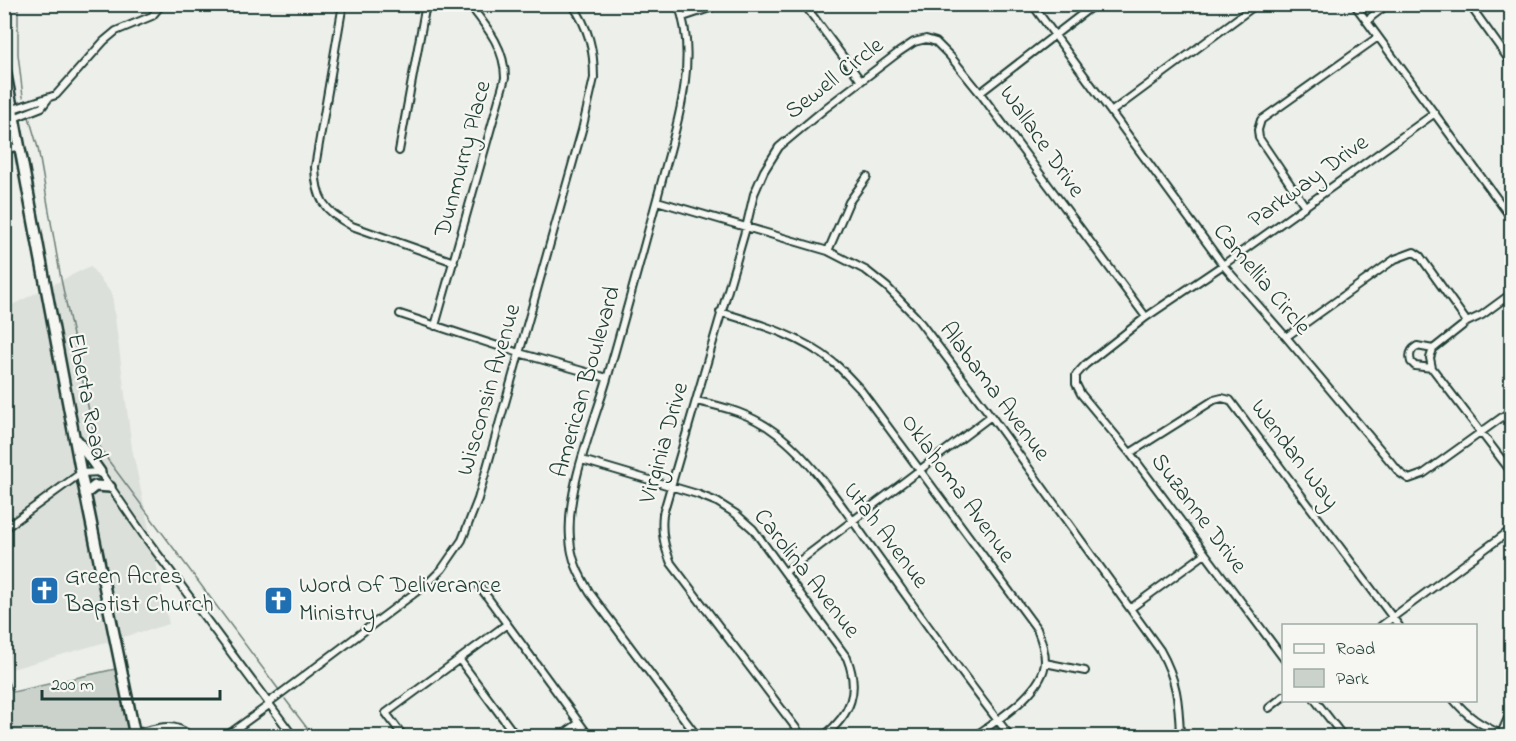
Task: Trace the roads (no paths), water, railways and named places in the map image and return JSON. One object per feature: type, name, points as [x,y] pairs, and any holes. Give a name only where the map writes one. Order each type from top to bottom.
[{"type":"street","points":[[14,114],[42,107],[48,99],[63,88],[104,40],[116,31],[152,15],[162,4]]},
{"type":"street","name":"Dunmurry Place","points":[[344,4],[315,167],[318,194],[337,218],[352,226],[454,262]]},
{"type":"street","points":[[399,151],[426,4]]},
{"type":"street","name":"Dunmurry Place","points":[[435,326],[505,78],[504,57],[498,44],[470,4]]},
{"type":"street","name":"Wisconsin Avenue","points":[[226,736],[428,583],[462,540],[474,512],[594,78],[594,58],[587,29],[572,4]]},
{"type":"street","name":"American Boulevard","points":[[678,4],[683,17],[686,69],[684,95],[657,201],[582,460],[570,526],[572,556],[579,575],[697,736]]},
{"type":"street","points":[[683,17],[722,4]]},
{"type":"street","points":[[804,4],[861,81]]},
{"type":"street","points":[[1032,4],[1054,35],[1095,4]]},
{"type":"street","points":[[1111,112],[1257,4]]},
{"type":"street","points":[[1354,4],[1512,219]]},
{"type":"street","points":[[1368,22],[1388,4]]},
{"type":"street","points":[[1469,4],[1512,64]]},
{"type":"street","name":"Wallace Drive","points":[[1054,35],[980,93],[1146,317]]},
{"type":"street","name":"Camellia Circle","points":[[1054,35],[1222,266],[1286,337],[1400,473],[1409,479],[1423,474],[1512,410]]},
{"type":"street","points":[[1305,206],[1259,138],[1258,130],[1261,120],[1378,37]]},
{"type":"street","name":"Sewell Circle","points":[[746,228],[754,194],[764,171],[779,147],[796,131],[914,42],[926,39],[936,42],[980,93]]},
{"type":"street","name":"Elberta Road","points":[[4,64],[85,494],[135,735]]},
{"type":"street","name":"Parkway Drive","points":[[1082,394],[1076,384],[1076,375],[1085,365],[1146,317],[1222,266],[1435,113]]},
{"type":"street","points":[[4,151],[19,146]]},
{"type":"street","points":[[828,251],[849,202],[867,177]]},
{"type":"street","name":"Alabama Avenue","points":[[657,201],[828,251],[867,271],[887,287],[916,317],[1131,608],[1170,668],[1179,707],[1180,736]]},
{"type":"street","name":"Virginia Drive","points":[[746,228],[663,514],[661,532],[665,549],[672,563],[802,736]]},
{"type":"street","points":[[1286,337],[1395,259],[1414,252],[1420,256],[1467,322]]},
{"type":"street","points":[[1512,293],[1482,315],[1467,322],[1433,349],[1430,358],[1432,368],[1512,472]]},
{"type":"street","name":"Oklahoma Avenue","points":[[720,312],[787,335],[834,363],[860,389],[1037,629],[1045,663]]},
{"type":"street","points":[[400,314],[519,353],[607,378]]},
{"type":"street","points":[[1432,368],[1415,366],[1410,357],[1413,348],[1417,346],[1423,345],[1433,349]]},
{"type":"street","name":"Suzanne Drive","points":[[1082,394],[1130,453],[1282,655]]},
{"type":"street","name":"Wendan Way","points":[[1130,453],[1214,400],[1222,398],[1230,400],[1398,624]]},
{"type":"street","name":"Utah Avenue","points":[[696,401],[730,407],[752,417],[776,433],[806,460],[1010,736]]},
{"type":"street","points":[[785,572],[991,416]]},
{"type":"street","points":[[76,439],[293,736]]},
{"type":"street","name":"Carolina Avenue","points":[[582,460],[717,502],[736,514],[753,529],[847,658],[853,674],[854,694],[846,714],[834,729],[824,736]]},
{"type":"street","points":[[4,529],[81,473],[100,472]]},
{"type":"street","points":[[85,494],[95,486],[110,487]]},
{"type":"street","points":[[1384,624],[1512,529]]},
{"type":"street","points":[[1131,608],[1205,554]]},
{"type":"street","points":[[480,587],[589,736]]},
{"type":"street","points":[[404,736],[386,713],[507,624]]},
{"type":"street","points":[[459,659],[516,736]]},
{"type":"street","points":[[975,736],[1032,690],[1045,663],[1085,671]]},
{"type":"street","points":[[1269,708],[1282,698]]},
{"type":"street","points":[[1317,702],[1343,736]]},
{"type":"street","points":[[1456,702],[1479,724],[1500,735],[1512,709]]},
{"type":"street","points":[[561,736],[579,723]]},
{"type":"street","points":[[135,735],[167,726],[183,730],[190,736]]},
{"type":"waterway","points":[[18,4],[18,54],[23,97]]},
{"type":"waterway","points":[[29,117],[38,148],[61,279],[95,439],[108,460],[279,690]]},
{"type":"waterway","points":[[285,699],[313,736]]},
{"type":"place","name":"Green Acres Baptist Church","points":[[44,591]]},
{"type":"place","name":"Word Of Deliverance Ministry","points":[[278,600]]}]
